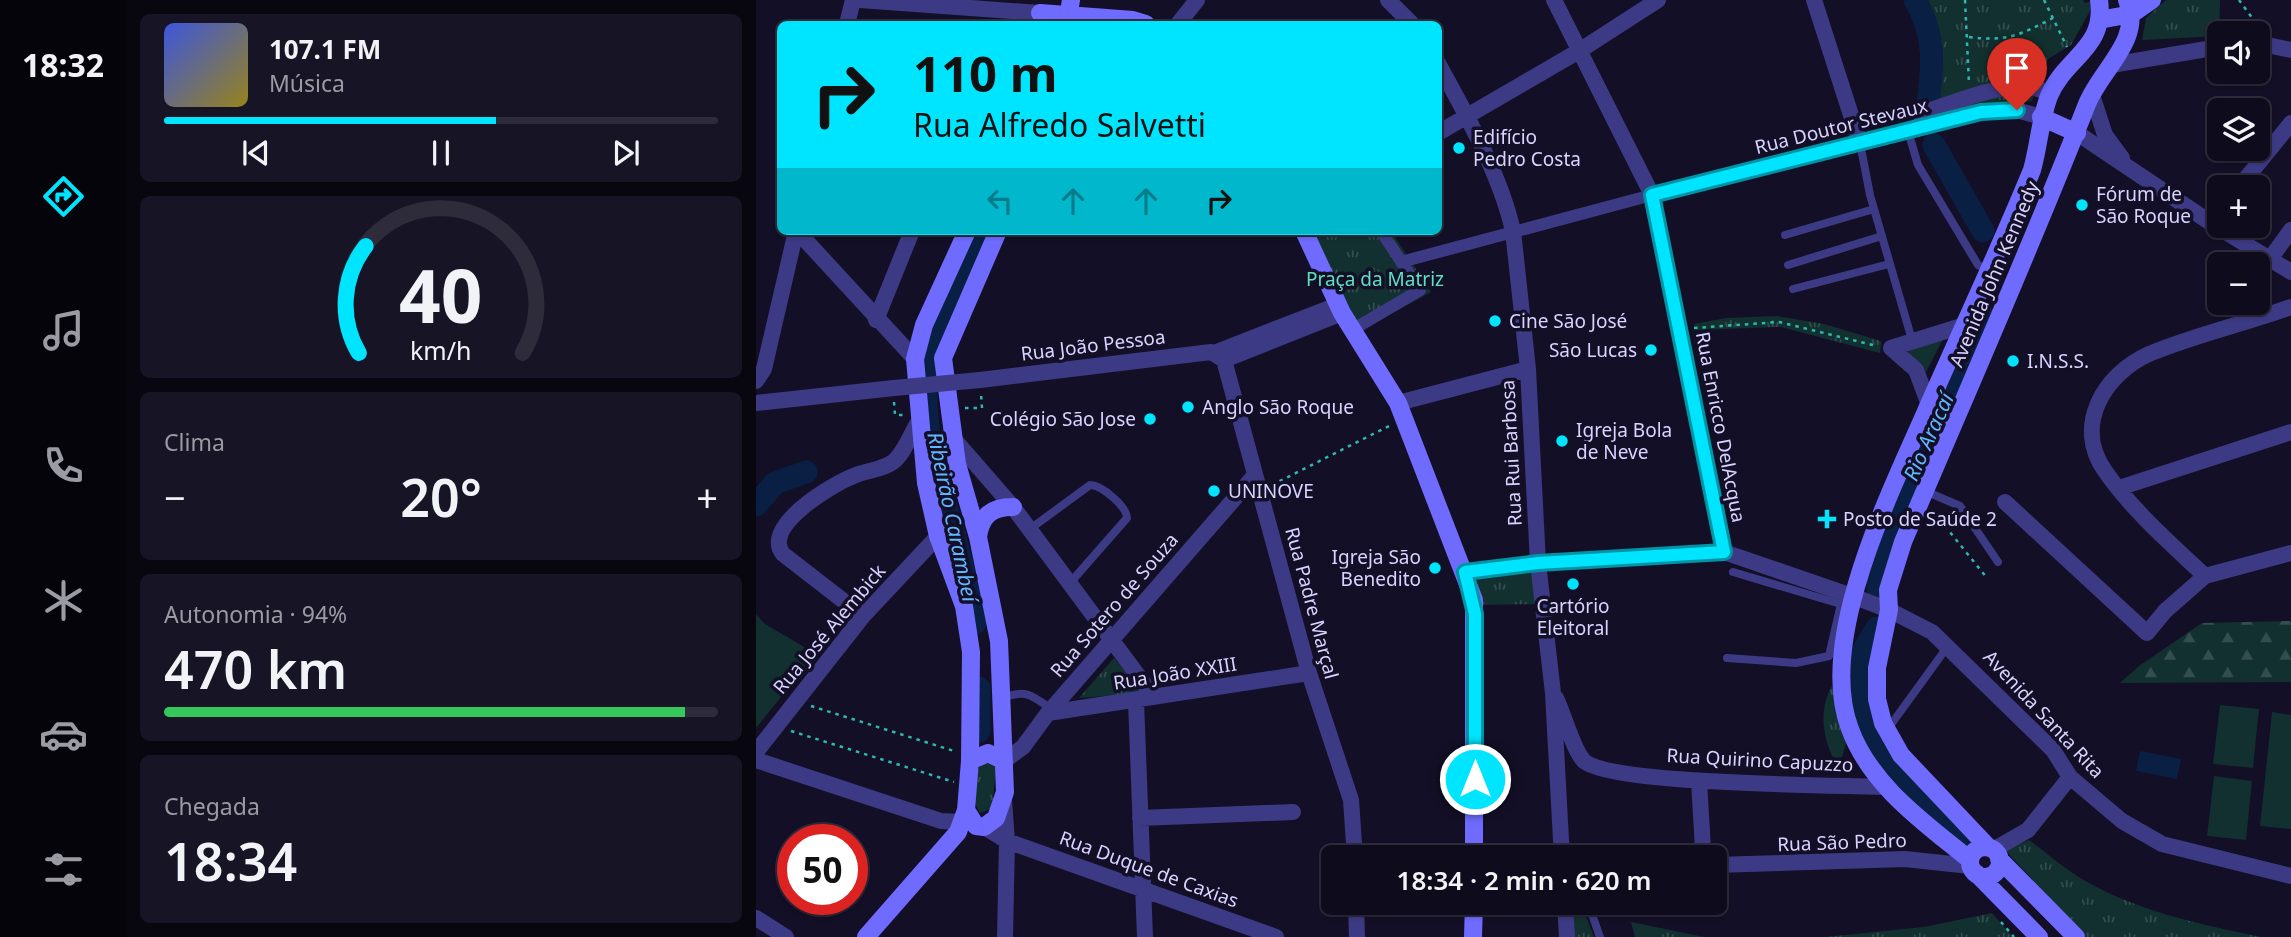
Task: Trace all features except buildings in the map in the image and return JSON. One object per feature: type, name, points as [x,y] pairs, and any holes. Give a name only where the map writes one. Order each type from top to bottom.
[{"type":"main road","name":"Avenida John Kennedy","points":[[2039,937],[1972,866],[1886,787],[1854,738],[1845,705],[1843,657],[1860,569],[2032,170],[2042,117],[2050,94],[2092,41],[2099,20],[2099,0]]},
{"type":"main road","points":[[2099,20],[2152,0]]},
{"type":"main road","name":"Avenida John Kennedy","points":[[2076,937],[1901,755],[1887,730],[1877,699],[1877,668],[1893,571],[2092,95],[2130,33],[2130,7]]},
{"type":"main road","points":[[1039,13],[1136,21]]},
{"type":"main road","points":[[2042,117],[2077,133]]},
{"type":"main road","points":[[965,235],[924,325],[915,359],[918,418],[926,483],[938,536],[964,606],[971,652],[969,823]]},
{"type":"main road","points":[[866,937],[969,823],[996,818],[1005,792],[1002,698],[993,599],[952,436],[943,358],[996,235]]},
{"type":"main road","points":[[1306,235],[1339,308],[1400,411],[1465,572],[1475,614],[1474,845]]},
{"type":"main road","points":[[1978,295],[2003,306]]},
{"type":"main road","points":[[978,537],[980,524],[988,513],[999,507],[1013,507]]},
{"type":"main road","points":[[971,757],[988,753],[1004,761]]},
{"type":"main road","points":[[1974,851],[1994,852],[1995,873],[1986,876],[1972,866],[1974,851]]},
{"type":"main road","points":[[1474,915],[1474,937]]},
{"type":"street","points":[[848,21],[853,0]]},
{"type":"street","points":[[860,0],[1039,13]]},
{"type":"street","points":[[1180,21],[1197,0]]},
{"type":"street","points":[[1388,0],[1409,21]]},
{"type":"street","name":"Rua Enricco DelAcqua","points":[[1554,0],[1652,195],[1724,552]]},
{"type":"street","points":[[1442,131],[1579,51],[1658,0]]},
{"type":"street","points":[[1814,0],[1860,143]]},
{"type":"street","points":[[2270,45],[2291,50]]},
{"type":"street","points":[[2111,65],[2207,49]]},
{"type":"street","name":"Rua Rui Barbosa","points":[[1442,71],[1466,116],[1508,211],[1513,231],[1528,369],[1538,563],[1553,693],[1561,845]]},
{"type":"street","points":[[1914,129],[1926,112],[2001,88],[2042,89],[2050,94]]},
{"type":"street","points":[[2092,95],[2105,135],[2129,168]]},
{"type":"street","name":"Rua Doutor Stevaux","points":[[1652,195],[1981,112],[2017,110],[2042,117]]},
{"type":"street","points":[[2249,175],[2291,122]]},
{"type":"street","points":[[2077,133],[2129,168],[2207,213]]},
{"type":"street","points":[[1401,262],[1652,195]]},
{"type":"street","points":[[2290,273],[2270,260],[2291,230]]},
{"type":"street","points":[[756,382],[764,369],[796,235]]},
{"type":"street","points":[[801,235],[876,320],[915,359]]},
{"type":"street","points":[[876,320],[910,235]]},
{"type":"street","points":[[1352,330],[1420,290],[1384,235]]},
{"type":"street","points":[[2241,238],[2260,252]]},
{"type":"street","points":[[2271,314],[2291,292]]},
{"type":"street","points":[[2205,576],[2119,488],[2104,469],[2094,443],[2092,418],[2102,391],[2126,367],[2149,354],[2291,307]]},
{"type":"street","name":"Rua João Pessoa","points":[[756,403],[1218,356],[1339,308]]},
{"type":"street","points":[[1929,405],[1916,370],[1891,348],[1965,324]]},
{"type":"street","name":"Rua Padre Marçal","points":[[1218,356],[1260,492],[1309,673],[1351,800],[1354,845]]},
{"type":"street","points":[[1400,411],[1528,369]]},
{"type":"street","points":[[863,616],[783,554],[777,544],[778,538],[798,511],[826,490],[856,475],[892,463],[918,418]]},
{"type":"street","points":[[2119,488],[2291,432]]},
{"type":"street","points":[[952,436],[1013,507],[1154,697]]},
{"type":"street","name":"Rua Sotero de Souza","points":[[1004,761],[1023,747],[1049,711],[1255,475]]},
{"type":"street","points":[[2005,502],[2147,633],[2165,611],[2205,576],[2291,553]]},
{"type":"street","name":"Rua José Alembick","points":[[756,752],[863,616],[938,536]]},
{"type":"street","points":[[1465,572],[1538,563],[1724,552]]},
{"type":"street","name":"Avenida Santa Rita","points":[[1724,552],[1852,602],[1886,609],[1932,632],[2053,750],[2070,777],[2122,821],[2162,845],[2291,876]]},
{"type":"street","name":"Rua João XXIII","points":[[1049,711],[1136,701],[1309,673]]},
{"type":"street","name":"Rua Quirino Capuzzo","points":[[1553,693],[1585,761],[1603,769],[1699,782],[1886,787]]},
{"type":"street","points":[[1136,701],[1145,937]]},
{"type":"street","name":"Rua Duque de Caxias","points":[[756,760],[941,821],[969,823],[1007,841],[1276,937]]},
{"type":"street","points":[[1994,852],[2028,830],[2070,777]]},
{"type":"street","points":[[1699,782],[1703,845]]},
{"type":"street","points":[[1005,792],[1005,937]]},
{"type":"street","points":[[1140,818],[1293,811]]},
{"type":"street","name":"Rua São Pedro","points":[[1727,865],[1905,859],[1972,866]]},
{"type":"street","points":[[1356,915],[1357,937]]},
{"type":"street","points":[[1565,915],[1566,937]]},
{"type":"street","points":[[756,918],[786,937]]},
{"type":"lane","points":[[1914,129],[1918,165],[1978,265],[1989,271]]},
{"type":"lane","points":[[1860,143],[1874,209],[1912,340]]},
{"type":"lane","points":[[1785,235],[1874,209]]},
{"type":"lane","points":[[1788,265],[1882,236]]},
{"type":"lane","points":[[1793,289],[1889,264]]},
{"type":"lane","points":[[1030,529],[1093,484],[1101,487],[1127,513],[1127,519],[1070,583]]},
{"type":"lane","points":[[1925,491],[1960,506],[1997,562]]},
{"type":"lane","points":[[1727,658],[1796,663],[1829,656],[1852,602],[1733,572]]},
{"type":"lane","points":[[1887,730],[1948,646]]},
{"type":"lane","points":[[1002,698],[1018,692],[1033,696],[1049,711]]},
{"type":"lane","points":[[1560,822],[1567,845]]},
{"type":"lane","points":[[1592,915],[1600,937]]},
{"type":"path","points":[[1965,0],[1969,78]]},
{"type":"path","points":[[2044,0],[2074,61]]},
{"type":"path","points":[[2239,0],[2249,13]]},
{"type":"path","points":[[2239,0],[2251,21]]},
{"type":"path","points":[[1969,37],[1991,40],[2015,38],[2053,18]]},
{"type":"path","points":[[1681,330],[1779,322],[1891,348]]},
{"type":"path","points":[[947,408],[982,408],[980,380]]},
{"type":"path","points":[[894,388],[895,415],[918,418]]},
{"type":"path","points":[[1260,492],[1400,411]]},
{"type":"path","points":[[1916,512],[1945,526],[1987,578]]},
{"type":"path","points":[[799,698],[813,707],[971,757]]},
{"type":"path","points":[[779,724],[798,735],[945,782],[968,783]]},
{"type":"path","points":[[1999,920],[2014,937]]},
{"type":"green space","points":[[1921,0],[2083,0],[2085,3],[2096,0],[2071,45],[2048,59],[2032,101],[1933,122],[1937,45],[1931,21]]},
{"type":"green space","points":[[2166,0],[2220,0],[2219,21],[2207,21],[2207,37],[2142,40],[2146,18]]},
{"type":"green space","name":"Praça da Matriz","points":[[1312,235],[1394,235],[1431,292],[1358,332]]},
{"type":"green space","points":[[1777,316],[1824,324],[1881,341],[1880,353],[1781,327],[1696,330],[1694,324],[1726,318]]},
{"type":"green space","points":[[1943,339],[1925,374],[1907,352],[1910,347]]},
{"type":"green space","points":[[1536,573],[1539,604],[1476,605],[1468,574]]},
{"type":"green space","points":[[756,614],[765,624],[816,654],[756,728]]},
{"type":"green space","points":[[2291,621],[2291,682],[2120,683],[2139,666],[2202,623]]},
{"type":"green space","points":[[1114,658],[1144,693],[1079,698]]},
{"type":"green space","points":[[1832,686],[1847,740],[1842,757],[1834,759],[1824,722],[1825,704]]},
{"type":"green space","points":[[2220,705],[2259,709],[2253,768],[2213,764]]},
{"type":"green space","points":[[2272,712],[2291,715],[2291,829],[2260,826]]},
{"type":"green space","points":[[988,763],[996,768],[992,808],[981,813],[975,803],[975,783],[981,765]]},
{"type":"green space","points":[[2214,776],[2252,781],[2246,840],[2207,836]]},
{"type":"green space","points":[[2029,840],[2077,876],[2120,898],[2190,921],[2261,937],[2086,937],[2005,850]]},
{"type":"green space","points":[[1992,913],[2013,937],[1825,937],[1924,927]]},
{"type":"green space","points":[[1570,915],[1586,915],[1594,937],[1572,937]]},
{"type":"green space","points":[[1631,922],[1704,937],[1635,937]]},
{"type":"water","points":[[2140,751],[2181,759],[2177,779],[2136,771]]},
{"type":"waterway","name":"Rio Aracaí","points":[[1915,0],[1930,38],[1931,76],[1928,104]]},
{"type":"waterway","name":"Rio Aracaí","points":[[1934,145],[1983,231]]},
{"type":"waterway","name":"Ribeirão Carambeí","points":[[975,623],[934,457],[926,391],[928,359],[937,328],[982,235]]},
{"type":"waterway","name":"Rio Aracaí","points":[[1879,601],[1877,568],[1908,484],[1983,316]]},
{"type":"waterway","points":[[756,505],[775,483],[806,472]]},
{"type":"waterway","name":"Rio Aracaí","points":[[1877,628],[1860,657],[1857,691],[1862,719],[1872,744],[1906,789],[1967,850]]},
{"type":"waterway","name":"Ribeirão Carambeí","points":[[979,688],[979,731]]},
{"type":"place","name":"Edifício Pedro Costa","points":[[1459,148]]},
{"type":"place","name":"Fórum de São Roque","points":[[2082,205]]},
{"type":"place","name":"Cine São José","points":[[1495,321]]},
{"type":"place","name":"São Lucas","points":[[1651,350]]},
{"type":"place","name":"I.N.S.S.","points":[[2013,361]]},
{"type":"place","name":"Anglo São Roque","points":[[1188,407]]},
{"type":"place","name":"Colégio São Jose","points":[[1150,419]]},
{"type":"place","name":"Igreja Bola de Neve","points":[[1562,441]]},
{"type":"place","name":"UNINOVE","points":[[1214,491]]},
{"type":"place","name":"Posto de Saúde 2","points":[[1827,519]]},
{"type":"place","name":"Igreja São Benedito","points":[[1435,568]]},
{"type":"place","name":"Cartório Eleitoral","points":[[1573,584]]},
{"type":"route","points":[[1475,779],[1475,614],[1474,600],[1465,572],[1538,563],[1724,552],[1652,195],[1981,112],[2017,110]]}]
